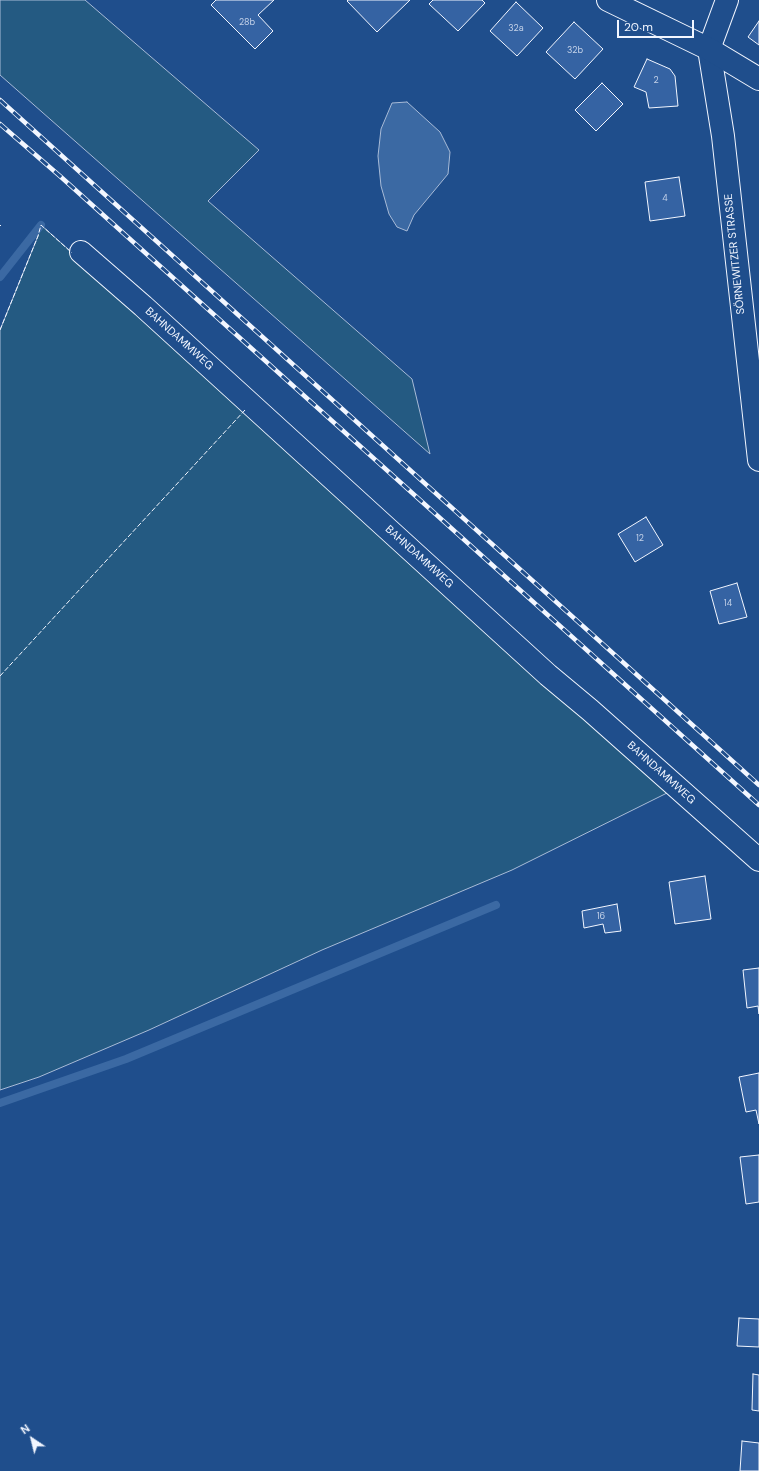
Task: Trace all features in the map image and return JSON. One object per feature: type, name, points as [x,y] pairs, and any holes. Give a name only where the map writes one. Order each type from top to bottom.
[{"type":"street","points":[[608,0],[709,49],[759,79]]},
{"type":"street","points":[[709,49],[727,0]]},
{"type":"street","name":"SÖRNEWITZER STRASSE","points":[[709,49],[723,136],[759,460]]},
{"type":"street","name":"BAHNDAMMWEG","points":[[80,252],[149,311],[548,674],[759,860]]},
{"type":"shaded area","points":[[0,0],[85,0],[259,150],[208,201],[412,379],[430,454],[0,75]]},
{"type":"shaded area","points":[[407,102],[440,132],[450,152],[448,174],[414,215],[407,231],[397,227],[389,214],[381,186],[378,156],[381,129],[392,103]]},
{"type":"shaded area","points":[[41,225],[247,408],[671,791],[512,870],[322,950],[149,1030],[39,1077],[0,1090],[0,330],[38,236]]},
{"type":"building","points":[[216,0],[274,0],[258,15],[273,31],[255,49],[211,5]]},
{"type":"building","points":[[410,0],[377,32],[347,1]]},
{"type":"building","points":[[433,0],[482,0],[485,3],[458,31],[429,4]]},
{"type":"building","points":[[516,2],[543,28],[517,56],[490,31]]},
{"type":"building","points":[[759,21],[759,45],[748,37]]},
{"type":"building","points":[[574,22],[603,49],[575,79],[546,52]]},
{"type":"building","points":[[647,59],[670,69],[675,76],[678,106],[649,108],[646,92],[634,87]]},
{"type":"building","points":[[602,83],[623,104],[596,131],[575,110]]},
{"type":"building","points":[[679,177],[685,216],[650,221],[645,182]]},
{"type":"building","points":[[646,517],[663,545],[635,562],[618,534]]},
{"type":"building","points":[[737,583],[747,617],[719,624],[710,591]]},
{"type":"building","points":[[705,876],[711,919],[675,924],[669,882]]},
{"type":"building","points":[[617,904],[621,931],[605,933],[603,924],[584,928],[582,911]]},
{"type":"building","points":[[759,968],[759,1014],[758,1006],[747,1008],[743,970]]},
{"type":"building","points":[[759,1073],[759,1124],[756,1110],[746,1112],[739,1077]]},
{"type":"building","points":[[759,1155],[759,1202],[746,1204],[740,1157]]},
{"type":"building","points":[[739,1318],[759,1319],[759,1347],[737,1346]]},
{"type":"building","points":[[753,1374],[759,1375],[759,1411],[752,1410]]},
{"type":"building","points":[[742,1441],[759,1443],[759,1471],[740,1471]]},
{"type":"waterway","points":[[0,277],[41,225]]},
{"type":"waterway","points":[[0,1103],[126,1059],[496,905]]},
{"type":"railway","points":[[0,100],[759,785]]},
{"type":"railway","points":[[0,124],[61,177],[759,805]]},
{"type":"fence","points":[[0,330],[38,236],[41,225],[72,253]]},
{"type":"fence","points":[[0,676],[245,410]]}]
